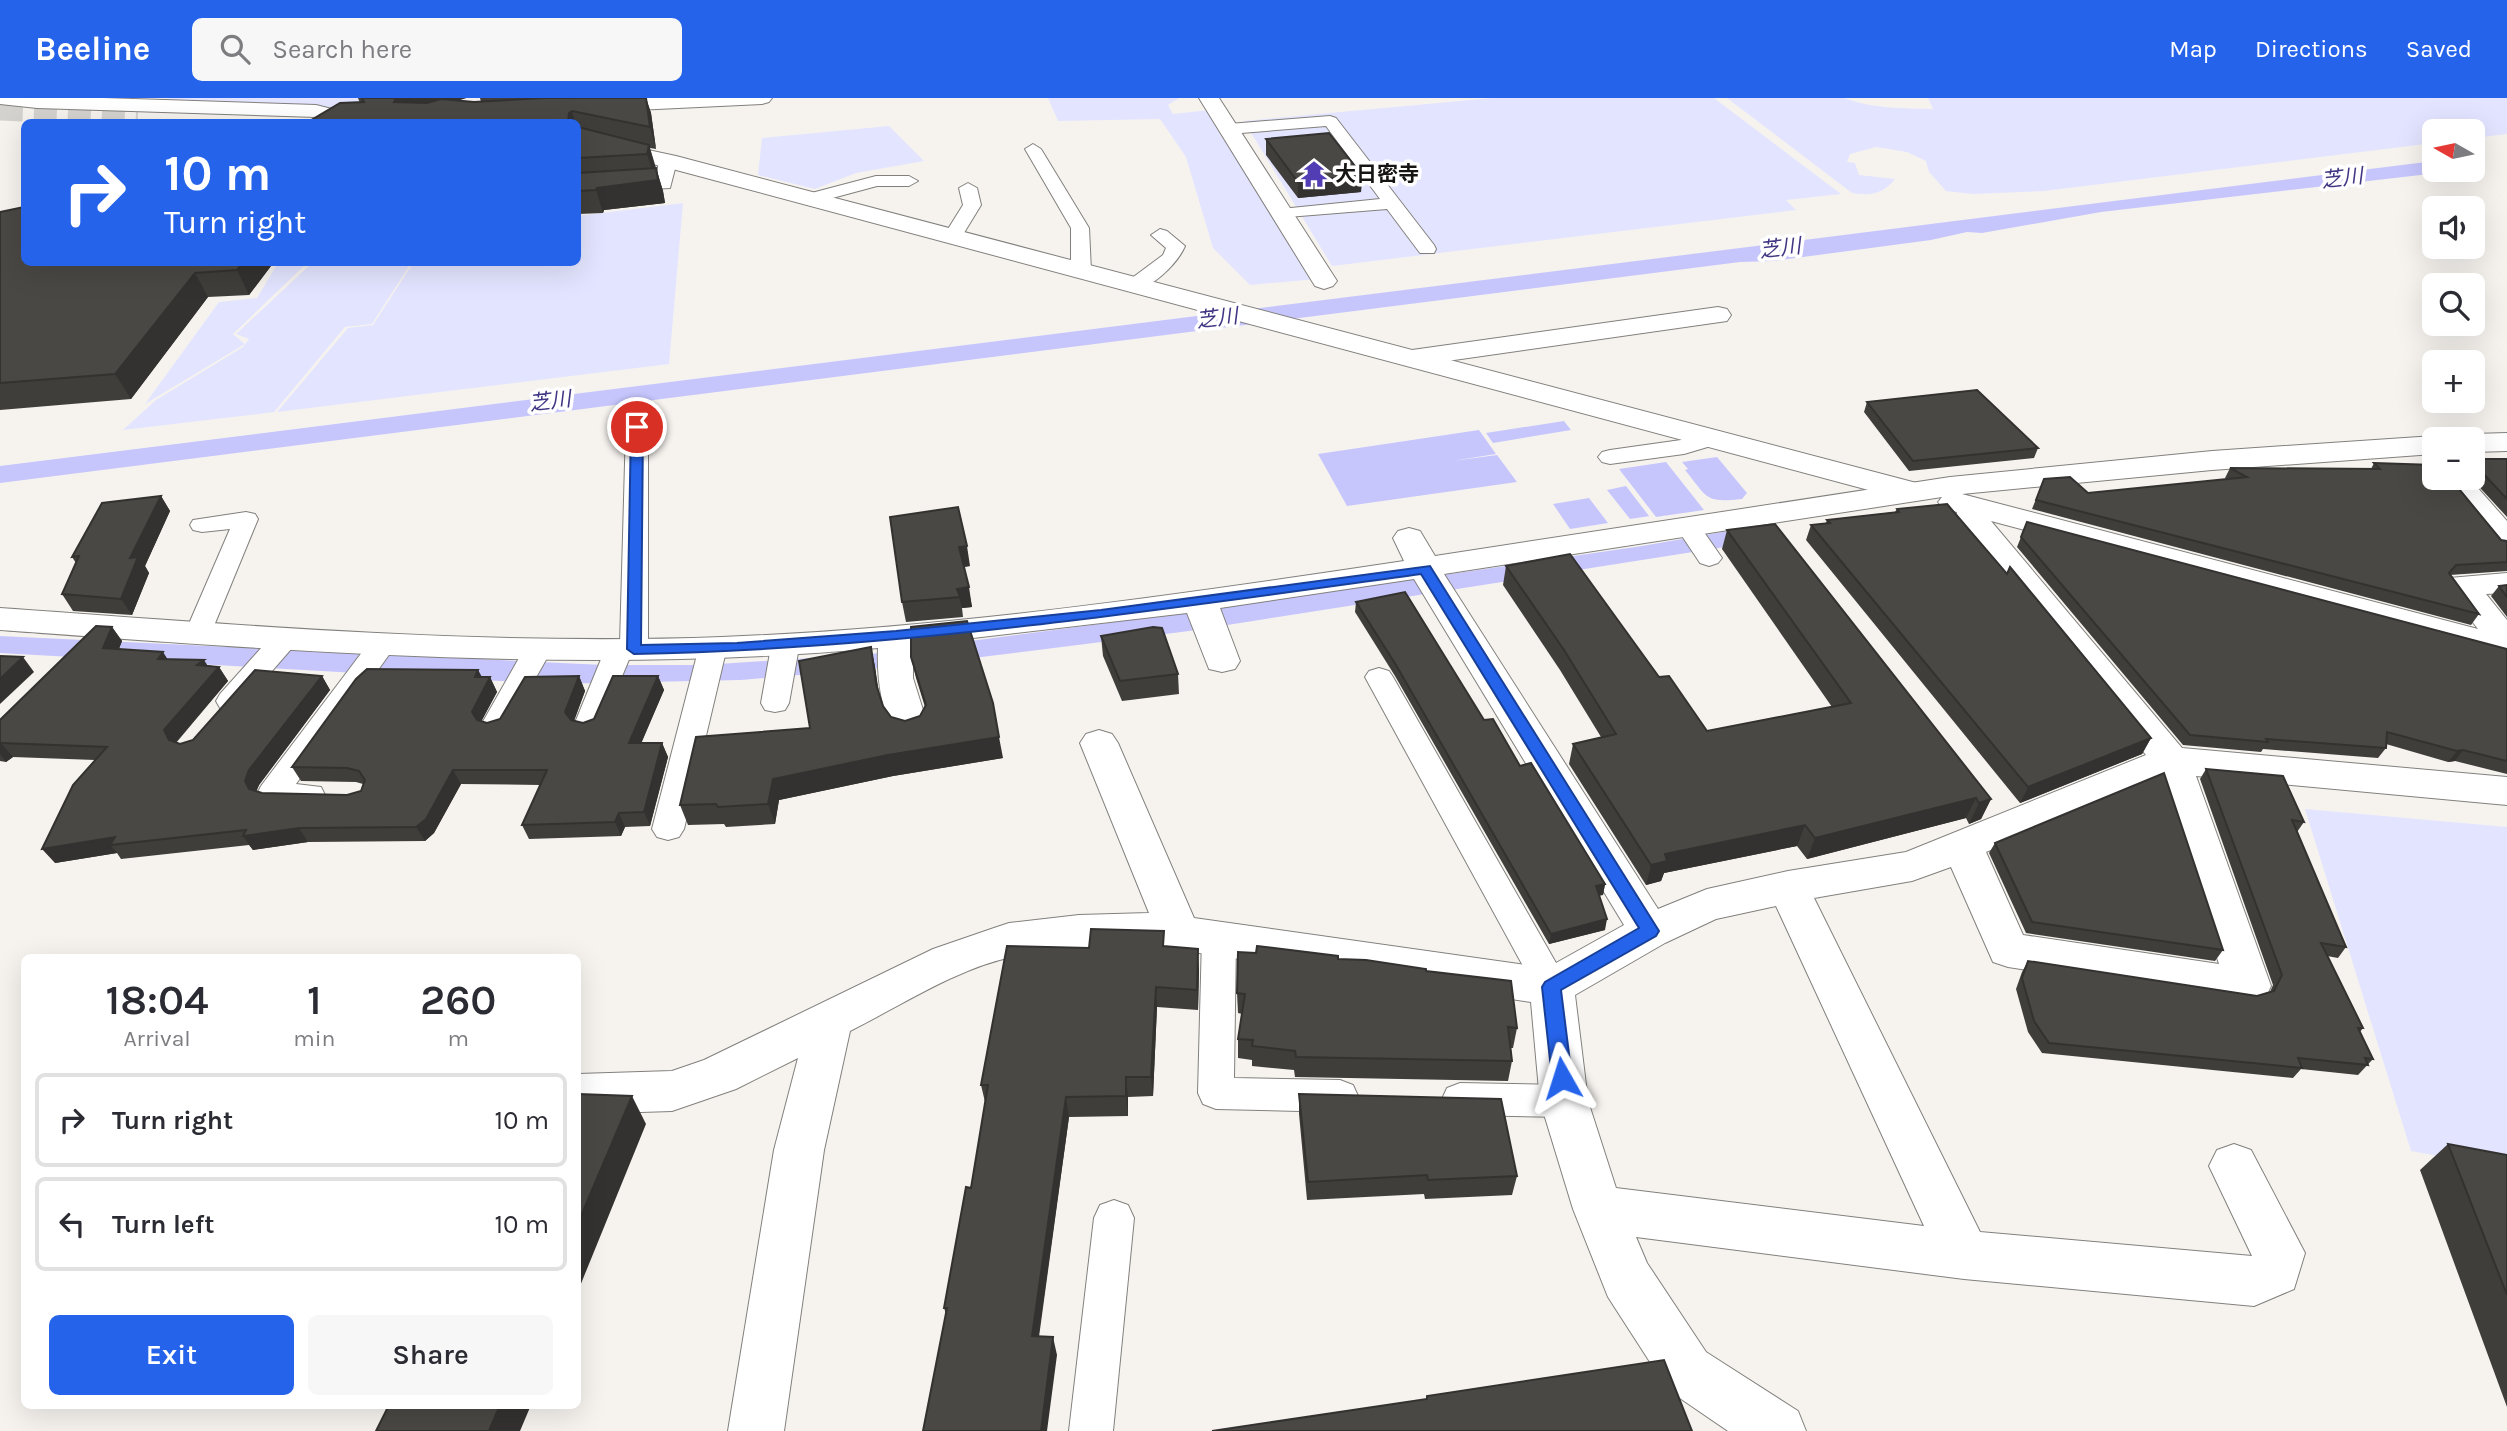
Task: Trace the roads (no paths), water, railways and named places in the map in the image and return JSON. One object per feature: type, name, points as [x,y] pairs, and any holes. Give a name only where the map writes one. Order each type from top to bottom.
[{"type":"street","points":[[0,98],[37,103],[316,111],[349,119]]},
{"type":"street","points":[[578,107],[762,98]]},
{"type":"street","points":[[1209,98],[1324,281]]},
{"type":"street","points":[[138,115],[259,119]]},
{"type":"street","points":[[15,119],[21,119]]},
{"type":"street","points":[[581,142],[668,161],[1913,492],[2507,646]]},
{"type":"street","points":[[1412,358],[1718,315]]},
{"type":"street","points":[[2485,443],[2507,442]]},
{"type":"street","points":[[0,619],[93,634],[198,633],[538,650],[785,646],[1201,602],[1417,553],[1688,527],[1913,492],[2246,456],[2422,449]]},
{"type":"street","points":[[2463,490],[2507,541]]},
{"type":"street","points":[[1962,845],[2008,950],[2249,986],[2171,760],[1972,519],[1974,507]]},
{"type":"street","points":[[1766,515],[1789,544]]},
{"type":"street","points":[[1417,553],[1650,931]]},
{"type":"street","points":[[2507,583],[2461,585],[2507,646]]},
{"type":"street","points":[[1201,602],[1219,652]]},
{"type":"street","points":[[896,636],[895,678],[909,726]]},
{"type":"street","points":[[1099,743],[1199,935]]},
{"type":"street","points":[[581,1094],[672,1091],[719,1075],[950,961],[1009,940],[1079,932],[1150,930],[1552,987],[1650,931],[1707,905],[1788,887],[1912,866],[1962,845],[2003,814],[2171,760],[2507,791]]},
{"type":"street","points":[[1788,887],[1964,1255]]},
{"type":"street","points":[[1552,987],[1564,1101],[1598,1209],[1627,1279],[1687,1371],[1777,1431]]},
{"type":"street","points":[[756,1431],[799,1150],[830,1020]]},
{"type":"street","points":[[1598,1209],[1964,1255],[2254,1281],[2275,1272],[2279,1253],[2234,1167]]},
{"type":"lane","points":[[1229,129],[1330,121],[1427,248]]},
{"type":"lane","points":[[1033,149],[1080,228],[1081,271]]},
{"type":"lane","points":[[581,188],[664,184],[668,161]]},
{"type":"lane","points":[[810,199],[876,181],[909,181]]},
{"type":"lane","points":[[952,237],[972,205],[968,188]]},
{"type":"lane","points":[[1281,214],[1392,203]]},
{"type":"lane","points":[[1135,285],[1171,258],[1176,246],[1160,235]]},
{"type":"lane","points":[[588,725],[601,692],[624,650],[637,427]]},
{"type":"lane","points":[[1610,457],[1684,447],[1713,438]]},
{"type":"lane","points":[[198,633],[246,519],[202,525]]},
{"type":"lane","points":[[1688,527],[1709,558]]},
{"type":"lane","points":[[217,717],[284,639]]},
{"type":"lane","points":[[332,796],[272,794],[383,644]]},
{"type":"lane","points":[[776,696],[785,646]]},
{"type":"lane","points":[[668,829],[712,649]]},
{"type":"lane","points":[[495,725],[538,650]]},
{"type":"lane","points":[[1379,677],[1552,987]]},
{"type":"lane","points":[[1199,935],[1216,1093],[1369,1096]]},
{"type":"lane","points":[[1425,1098],[1564,1101]]},
{"type":"lane","points":[[1091,1431],[1114,1218]]},
{"type":"water","name":"芝川","points":[[2422,163],[2422,175],[2101,212],[1982,233],[1967,232],[1931,240],[1773,261],[1740,262],[0,483],[0,466]]},
{"type":"water","points":[[1564,421],[1571,430],[1493,443],[1486,433]]},
{"type":"water","points":[[1479,430],[1496,454],[1452,461],[1497,455],[1517,482],[1347,506],[1318,454]]},
{"type":"water","points":[[1717,457],[1747,493],[1742,499],[1713,499],[1703,493],[1682,462]]},
{"type":"water","points":[[1666,462],[1704,510],[1656,517],[1619,469]]},
{"type":"water","points":[[1626,486],[1650,516],[1630,519],[1607,490]]},
{"type":"water","points":[[1589,498],[1608,523],[1570,529],[1553,504]]},
{"type":"water","points":[[1751,527],[1763,541],[1189,631],[925,664],[741,680],[553,684],[0,653],[0,636],[604,665],[703,665],[871,654],[1190,612],[1642,546]]},
{"type":"tunnel","points":[[0,109],[138,115]]},
{"type":"place","name":"大日密寺","points":[[1314,174]]}]
